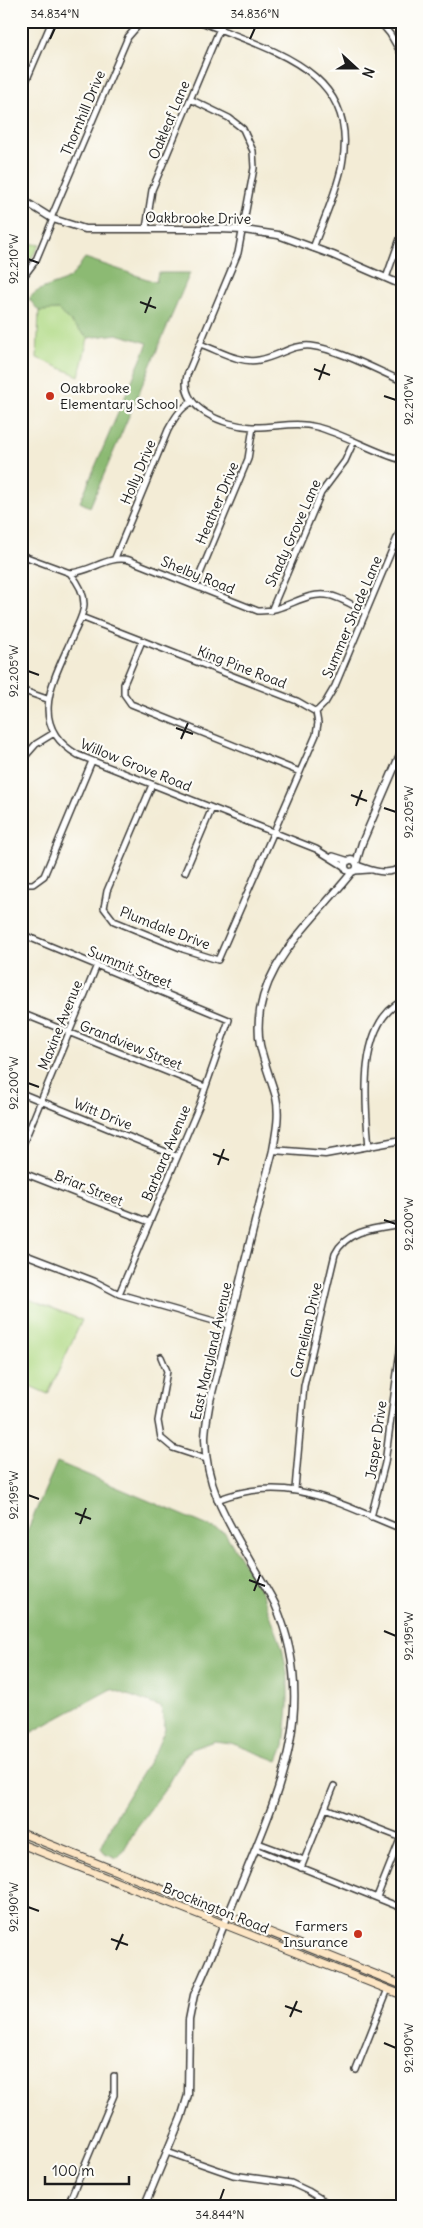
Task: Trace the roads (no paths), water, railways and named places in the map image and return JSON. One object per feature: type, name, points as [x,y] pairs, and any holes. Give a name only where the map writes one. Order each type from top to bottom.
[{"type":"main road","name":"Brockington Road","points":[[21,1833],[402,1984]]},
{"type":"main road","name":"Brockington Road","points":[[21,1844],[402,1995]]},
{"type":"street","points":[[21,93],[52,21]]},
{"type":"street","name":"Thornhill Drive","points":[[21,280],[36,260],[128,37],[142,21]]},
{"type":"street","points":[[199,21],[292,60],[313,74],[336,100],[342,115],[344,136],[342,164],[313,248]]},
{"type":"street","name":"Oakleaf Lane","points":[[146,229],[152,190],[223,21]]},
{"type":"street","points":[[379,21],[394,40],[402,55]]},
{"type":"street","points":[[394,40],[402,36]]},
{"type":"street","points":[[190,99],[229,118],[243,129],[250,141],[254,168],[244,230],[233,268],[186,380],[187,394],[192,402],[208,414],[232,423],[253,428],[300,424],[328,430],[402,460]]},
{"type":"street","name":"Oakbrooke Drive","points":[[21,199],[52,218],[86,229],[244,230],[278,235],[402,285]]},
{"type":"street","points":[[386,278],[402,233]]},
{"type":"street","points":[[200,344],[234,357],[250,360],[259,360],[300,346],[318,347],[402,380]]},
{"type":"street","name":"Holly Drive","points":[[115,558],[168,430],[175,417],[192,402]]},
{"type":"street","name":"Heather Drive","points":[[195,586],[248,459],[253,428]]},
{"type":"street","name":"Shady Grove Lane","points":[[271,611],[321,493],[345,461],[354,441]]},
{"type":"street","name":"Summer Shade Lane","points":[[316,712],[330,696],[402,526]]},
{"type":"street","points":[[21,555],[70,573],[77,573],[115,558]]},
{"type":"street","name":"Shelby Road","points":[[115,558],[130,560],[258,611],[271,611]]},
{"type":"street","points":[[21,690],[47,699],[81,617],[84,599],[78,584],[70,573]]},
{"type":"street","points":[[271,611],[315,595],[325,594],[366,612]]},
{"type":"street","name":"King Pine Road","points":[[81,617],[297,701],[316,712]]},
{"type":"street","points":[[142,641],[124,684],[124,694],[131,704],[300,772]]},
{"type":"street","name":"Willow Grove Road","points":[[47,699],[48,717],[54,733],[72,752],[351,866]]},
{"type":"street","points":[[273,833],[318,730],[316,712]]},
{"type":"street","points":[[21,761],[36,744],[54,733]]},
{"type":"street","name":"East Maryland Avenue","points":[[144,2207],[188,2095],[191,2006],[279,1788],[288,1756],[294,1703],[291,1662],[281,1622],[268,1590],[220,1510],[211,1485],[206,1459],[205,1437],[210,1401],[273,1150],[278,1116],[276,1098],[260,1044],[259,1023],[264,990],[277,963],[341,884],[362,843],[402,750]]},
{"type":"street","points":[[21,884],[32,884],[44,876],[92,761]]},
{"type":"street","name":"Plumdale Drive","points":[[152,785],[107,892],[104,905],[107,914],[114,921],[152,937],[218,960],[273,833]]},
{"type":"street","points":[[185,872],[212,808]]},
{"type":"street","points":[[351,866],[393,872],[402,867]]},
{"type":"street","name":"Summit Street","points":[[21,934],[229,1020]]},
{"type":"street","name":"Maxine Avenue","points":[[21,1149],[97,965]]},
{"type":"street","points":[[369,1147],[366,1119],[369,1048],[375,1030],[384,1015],[402,1001]]},
{"type":"street","name":"Grandview Street","points":[[21,1013],[205,1087]]},
{"type":"street","name":"Barbara Avenue","points":[[119,1294],[140,1248],[176,1156],[199,1106],[229,1020]]},
{"type":"street","name":"Witt Drive","points":[[21,1093],[176,1156]]},
{"type":"street","points":[[273,1150],[325,1154],[402,1140]]},
{"type":"street","name":"Briar Street","points":[[21,1172],[118,1212],[149,1222]]},
{"type":"street","name":"Carnelian Drive","points":[[295,1489],[304,1386],[335,1254],[342,1243],[354,1234],[402,1224]]},
{"type":"street","points":[[21,1253],[94,1281],[119,1294],[228,1325]]},
{"type":"street","name":"Jasper Drive","points":[[371,1517],[385,1463],[402,1335]]},
{"type":"street","points":[[161,1357],[167,1371],[158,1421],[161,1438],[172,1448],[206,1459]]},
{"type":"street","points":[[216,1500],[243,1491],[260,1488],[295,1489],[402,1529]]},
{"type":"street","points":[[301,1868],[334,1786]]},
{"type":"street","points":[[326,1808],[401,1838],[377,1897]]},
{"type":"street","points":[[256,1846],[304,1860]]},
{"type":"street","points":[[256,1846],[301,1868],[402,1908]]},
{"type":"street","points":[[356,2070],[388,1990]]},
{"type":"street","points":[[67,2207],[114,2095],[114,2076]]},
{"type":"street","points":[[167,2152],[233,2175],[291,2183],[334,2207]]},
{"type":"place","name":"Oakbrooke Elementary School","points":[[50,396]]},
{"type":"place","name":"Farmers Insurance","points":[[358,1934]]}]
